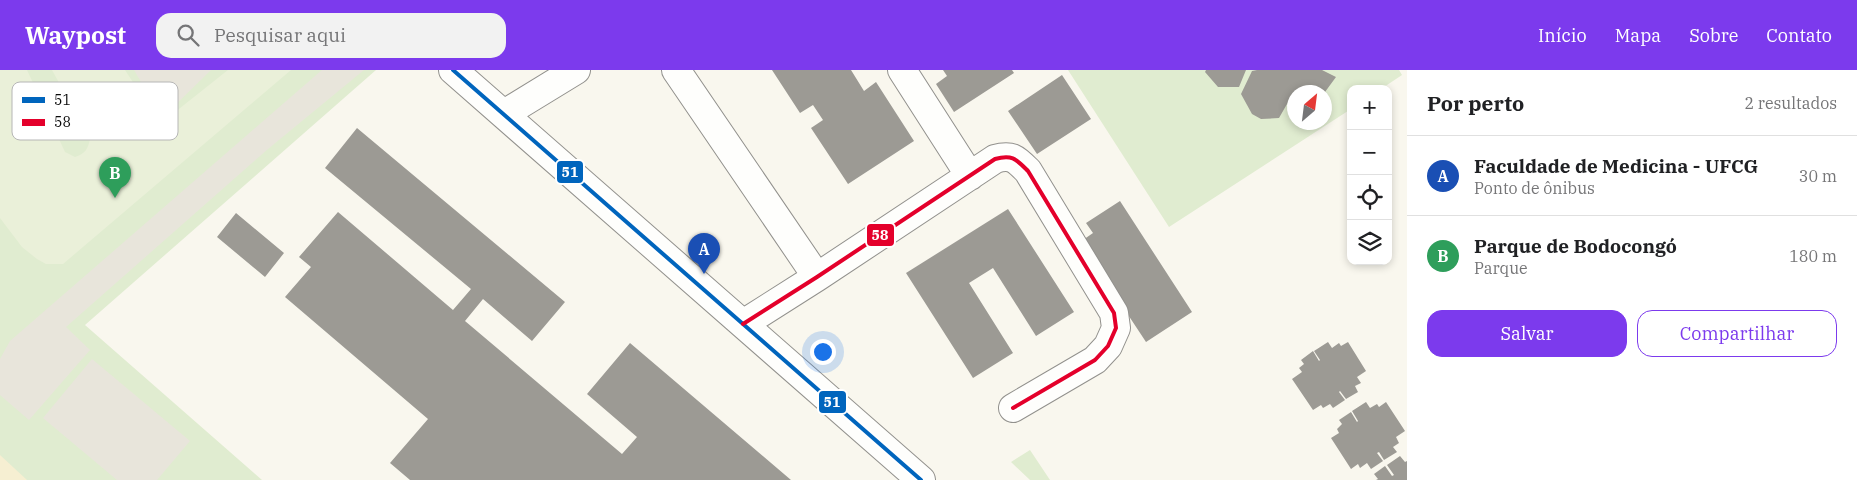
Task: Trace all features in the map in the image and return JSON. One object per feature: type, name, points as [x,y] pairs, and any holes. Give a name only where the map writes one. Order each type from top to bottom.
[{"type":"street","points":[[453,70],[921,480]]},
{"type":"street","points":[[504,114],[576,70]]},
{"type":"street","points":[[676,70],[818,277]]},
{"type":"street","points":[[902,70],[970,176]]},
{"type":"street","points":[[743,324],[818,277],[995,159],[1007,156],[1017,160],[1028,171],[1114,313],[1116,328],[1108,346],[1095,360],[1013,408]]},
{"type":"green space","points":[[0,70],[376,70],[85,325],[262,480],[0,480]]},
{"type":"green space","points":[[0,70],[27,70],[33,82],[12,82],[12,140],[59,140],[65,152],[75,157],[86,151],[90,140],[178,140],[178,110],[228,70],[291,70],[63,264],[46,264],[37,259],[22,247],[0,218]]},
{"type":"green space","points":[[52,70],[125,70],[133,82],[59,82]]},
{"type":"green space","points":[[1068,70],[1399,70],[1402,75],[1387,85],[1347,85],[1347,112],[1332,121],[1332,85],[1287,85],[1287,130],[1319,130],[1169,227]]},
{"type":"green space","points":[[1030,450],[1050,480],[1030,480],[1011,462]]},
{"type":"sand","points":[[0,455],[27,480],[0,480]]},
{"type":"shaded area","points":[[134,70],[211,70],[178,102],[178,82],[141,82]]},
{"type":"shaded area","points":[[322,70],[364,70],[268,149],[66,327],[90,350],[29,420],[0,395],[0,359],[10,341]]},
{"type":"shaded area","points":[[92,359],[190,441],[157,480],[117,480],[43,418]]},
{"type":"building","points":[[772,70],[851,70],[864,91],[876,82],[914,141],[848,184],[811,128],[823,120],[813,105],[800,113]]},
{"type":"building","points":[[943,70],[1012,70],[1014,73],[954,112],[936,84],[947,76]]},
{"type":"building","points":[[1206,70],[1246,70],[1239,87],[1218,87],[1205,72]]},
{"type":"building","points":[[1322,70],[1336,77],[1330,85],[1287,85],[1287,104],[1279,118],[1261,119],[1252,114],[1241,94],[1252,71]]},
{"type":"building","points":[[1062,75],[1091,119],[1037,154],[1008,111]]},
{"type":"building","points":[[357,128],[565,302],[532,341],[483,299],[465,321],[622,454],[637,437],[587,394],[630,343],[791,480],[410,480],[390,463],[428,419],[285,297],[311,267],[299,257],[338,212],[453,310],[471,289],[325,168]]},
{"type":"building","points":[[1120,201],[1192,312],[1146,342],[1080,242],[1093,233],[1086,223]]},
{"type":"building","points":[[1008,209],[1074,312],[1036,336],[993,268],[969,283],[1013,353],[973,378],[906,273]]},
{"type":"building","points":[[236,213],[284,253],[265,277],[217,237]]},
{"type":"building","points":[[1328,342],[1332,348],[1339,343],[1341,346],[1348,342],[1366,371],[1357,377],[1361,383],[1355,386],[1358,392],[1346,399],[1340,391],[1345,400],[1333,408],[1330,404],[1323,408],[1321,405],[1313,410],[1292,379],[1302,372],[1299,368],[1304,364],[1301,360],[1313,351],[1320,360],[1314,351]]},
{"type":"building","points":[[1366,402],[1370,408],[1377,404],[1379,407],[1386,402],[1405,431],[1396,437],[1399,443],[1393,447],[1397,452],[1384,460],[1379,452],[1377,453],[1383,461],[1371,469],[1367,463],[1360,468],[1358,464],[1351,469],[1331,438],[1339,433],[1337,429],[1342,424],[1339,420],[1351,412],[1358,421],[1352,411]]},
{"type":"building","points":[[1400,456],[1405,462],[1407,461],[1407,480],[1376,480],[1378,479],[1374,474],[1385,466],[1392,476],[1394,475],[1387,465]]},
{"type":"transit line","name":"51","points":[[453,70],[921,480]]},
{"type":"transit line","name":"58","points":[[743,324],[995,159],[1010,157],[1028,171],[1114,313],[1116,328],[1108,346],[1095,360],[1013,408]]},
{"type":"place","name":"Parque de Bodocongó","points":[[115,198]]},
{"type":"place","name":"Faculdade de Medicina - UFCG","points":[[704,274]]}]
